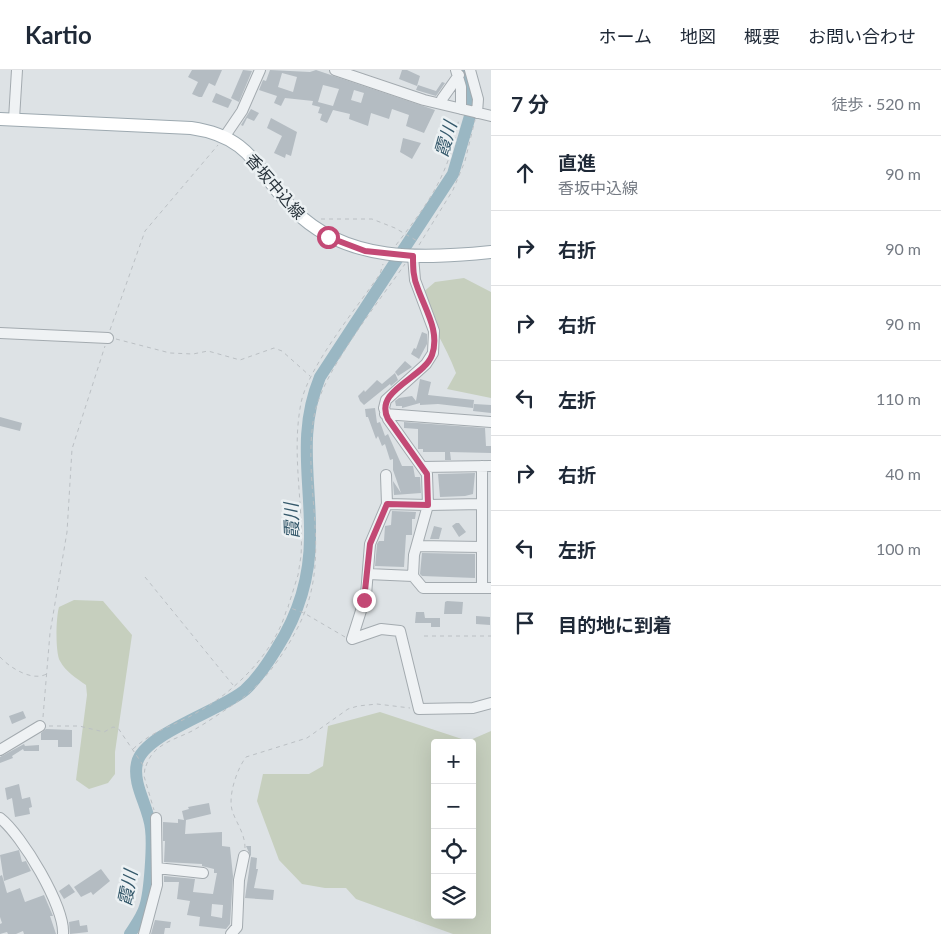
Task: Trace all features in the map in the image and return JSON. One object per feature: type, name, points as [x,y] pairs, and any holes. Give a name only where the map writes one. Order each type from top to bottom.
[{"type":"main road","name":"香坂中込線","points":[[0,119],[192,128],[225,136],[248,153],[287,203],[306,221],[328,237],[344,244],[389,254],[414,251],[491,252]]},
{"type":"street","points":[[14,119],[17,70]]},
{"type":"street","points":[[225,136],[242,111],[260,70]]},
{"type":"street","points":[[335,70],[424,100],[491,116]]},
{"type":"street","points":[[470,70],[478,99],[476,113]]},
{"type":"street","points":[[459,74],[462,110]]},
{"type":"street","points":[[442,100],[459,74]]},
{"type":"street","points":[[414,251],[415,280],[434,331],[433,353],[426,364],[386,400],[385,414],[422,467],[427,474],[429,485],[428,505],[414,555],[413,576],[423,588],[486,588],[482,547],[482,504],[487,466],[422,467]]},
{"type":"street","points":[[0,332],[108,338]]},
{"type":"street","points":[[385,414],[491,422]]},
{"type":"street","points":[[352,638],[366,595],[370,544],[387,504],[386,475]]},
{"type":"street","points":[[387,504],[482,504]]},
{"type":"street","points":[[417,546],[482,547]]},
{"type":"street","points":[[368,574],[413,576]]},
{"type":"street","points":[[352,638],[381,628],[400,631],[419,709],[473,708],[491,703]]},
{"type":"street","points":[[0,750],[40,726]]},
{"type":"street","points":[[0,816],[21,841],[42,877],[62,920],[63,934]]},
{"type":"street","points":[[144,934],[157,885],[156,818]]},
{"type":"street","points":[[232,934],[237,926],[239,880],[244,856]]},
{"type":"street","points":[[157,868],[203,873]]},
{"type":"path","points":[[132,750],[155,732],[197,713],[233,686],[247,674],[280,628],[298,575],[301,556],[298,425],[301,402],[310,376],[380,274],[389,254],[434,195],[444,176],[462,110]]},
{"type":"path","points":[[156,818],[144,776],[144,766],[148,759],[155,750],[192,730],[252,690],[268,674],[296,630],[303,613],[316,561],[316,526],[312,475],[314,416],[322,391],[333,369],[414,251],[453,190],[465,161],[476,113]]},
{"type":"path","points":[[144,766],[122,732],[116,727],[104,732],[79,726],[40,726],[45,707],[53,614],[67,532],[72,449],[145,231],[225,136]]},
{"type":"path","points":[[306,221],[372,219],[408,235],[414,251]]},
{"type":"path","points":[[108,338],[127,340],[170,352],[193,354],[208,351],[240,360],[274,348],[282,351],[310,376]]},
{"type":"path","points":[[145,576],[233,686]]},
{"type":"path","points":[[288,607],[303,613],[346,638],[352,638]]},
{"type":"path","points":[[424,636],[491,636]]},
{"type":"path","points":[[0,657],[19,672],[42,676],[48,673]]},
{"type":"path","points":[[244,856],[245,841],[231,803],[239,772],[246,757],[308,738],[348,709],[358,706],[376,704],[419,709]]},
{"type":"green space","points":[[464,278],[491,292],[491,398],[447,389],[456,373],[428,314],[421,294],[435,282]]},
{"type":"green space","points":[[74,600],[103,601],[132,635],[115,752],[115,774],[108,783],[89,789],[76,780],[87,695],[86,685],[62,665],[58,657],[57,626],[59,607]]},
{"type":"green space","points":[[380,712],[462,739],[431,739],[431,919],[476,919],[476,739],[473,739],[491,731],[491,934],[453,934],[356,899],[346,888],[325,888],[302,884],[279,860],[257,801],[263,774],[309,774],[323,766],[328,726]]},
{"type":"building","points":[[192,70],[222,70],[215,86],[209,83],[202,97],[199,97],[192,94],[198,82],[188,77]]},
{"type":"building","points":[[243,70],[252,71],[239,102],[231,98]]},
{"type":"building","points":[[270,70],[310,72],[316,70],[435,110],[424,133],[406,126],[409,115],[392,109],[389,119],[371,113],[368,126],[349,119],[350,114],[333,110],[327,123],[320,120],[322,114],[318,113],[320,107],[312,105],[313,101],[285,98],[281,106],[274,103],[277,96],[259,90],[263,80],[266,81]],"holes":[[[282,73],[297,77],[293,92],[278,87]],[[323,85],[339,89],[333,106],[318,102]],[[354,90],[364,93],[361,103],[351,100]]]},
{"type":"building","points":[[402,70],[407,70],[420,76],[417,86],[399,79]]},
{"type":"building","points":[[442,82],[445,83],[436,96],[416,90],[418,85],[436,91]]},
{"type":"building","points":[[216,93],[232,100],[228,108],[212,102]]},
{"type":"building","points":[[251,109],[259,113],[254,121],[247,118],[243,126],[241,125]]},
{"type":"building","points":[[271,118],[297,132],[291,156],[286,154],[285,158],[274,153],[282,136],[267,128]]},
{"type":"building","points":[[403,138],[421,143],[412,159],[400,152]]},
{"type":"building","points":[[422,332],[427,334],[427,344],[419,359],[411,354],[414,348],[416,349]]},
{"type":"building","points":[[405,361],[412,367],[398,376],[395,372]]},
{"type":"building","points":[[395,373],[398,380],[391,386],[390,384],[364,405],[360,401],[358,396],[364,390],[365,392],[377,380],[382,384]]},
{"type":"building","points":[[420,379],[431,382],[428,395],[474,400],[473,408],[438,404],[420,405],[420,403],[402,408],[402,406],[396,406],[395,401],[399,398],[412,396],[416,401]]},
{"type":"building","points":[[474,404],[491,405],[491,413],[473,411]]},
{"type":"building","points":[[375,408],[377,423],[380,422],[385,436],[388,434],[402,466],[413,466],[415,477],[420,477],[421,493],[394,495],[393,481],[401,493],[393,470],[393,459],[390,460],[385,444],[382,446],[378,436],[376,439],[368,417],[366,417],[365,409]]},
{"type":"building","points":[[0,417],[22,423],[20,431],[0,426]]},
{"type":"building","points":[[404,422],[485,428],[486,446],[491,446],[491,453],[450,452],[451,460],[445,460],[445,452],[423,452],[423,449],[418,449],[418,429],[404,428]]},
{"type":"building","points":[[475,473],[473,494],[440,497],[438,474]]},
{"type":"building","points":[[392,511],[416,512],[415,519],[412,519],[412,535],[406,535],[404,567],[375,566],[377,544],[379,541],[384,541],[385,526],[391,525]]},
{"type":"building","points":[[459,523],[466,532],[459,537],[452,526]]},
{"type":"building","points":[[434,526],[442,528],[439,539],[430,539]]},
{"type":"building","points":[[422,553],[475,554],[475,578],[422,576],[420,574]]},
{"type":"building","points":[[445,602],[463,602],[462,614],[444,614]]},
{"type":"building","points":[[416,612],[424,612],[425,618],[440,618],[440,627],[431,627],[431,623],[415,623]]},
{"type":"building","points":[[476,616],[490,617],[490,625],[476,624]]},
{"type":"building","points":[[23,711],[26,718],[12,724],[9,716]]},
{"type":"building","points":[[46,729],[72,730],[72,747],[58,747],[58,740],[41,740],[41,733]]},
{"type":"building","points":[[24,744],[25,746],[39,745],[39,751],[24,751],[23,749],[12,756],[13,758],[0,763],[0,757]]},
{"type":"building","points":[[19,784],[22,799],[30,797],[32,807],[29,808],[30,814],[15,817],[12,798],[7,800],[5,788]]},
{"type":"building","points":[[209,803],[211,814],[186,820],[185,834],[222,832],[222,846],[230,847],[233,876],[230,924],[226,929],[199,926],[200,917],[187,915],[190,901],[177,899],[179,882],[164,882],[164,876],[195,879],[193,892],[213,894],[217,873],[214,873],[214,869],[202,866],[202,864],[164,862],[165,841],[163,841],[163,822],[178,823],[178,819],[184,820],[182,811],[189,809],[188,807]],"holes":[[[212,904],[223,905],[222,918],[211,916]]]},
{"type":"building","points":[[246,846],[251,846],[251,857]]},
{"type":"building","points":[[19,850],[22,862],[26,861],[31,871],[4,881],[0,855]]},
{"type":"building","points":[[251,857],[257,858],[256,869],[258,869],[254,888],[274,890],[273,900],[245,898]]},
{"type":"building","points":[[101,869],[110,881],[93,895],[91,892],[81,897],[74,887]]},
{"type":"building","points":[[2,875],[7,893],[20,888],[25,902],[44,895],[53,916],[50,916],[56,934],[24,934],[23,931],[16,934],[8,934],[7,932],[0,934],[0,924],[2,923],[0,917],[0,876]]},
{"type":"building","points":[[69,884],[75,892],[64,899],[59,891]]},
{"type":"building","points":[[79,920],[80,926],[87,925],[88,932],[70,934],[69,922]]},
{"type":"building","points":[[155,920],[171,922],[170,928],[165,928],[164,934],[151,934]]},
{"type":"waterway","name":"霞川","points":[[130,934],[145,907],[152,836],[150,821],[137,779],[137,763],[142,752],[153,742],[168,732],[234,698],[245,690],[266,665],[291,622],[297,609],[308,566],[310,516],[307,437],[313,398],[320,377],[453,174],[470,116],[471,101],[465,70]]},
{"type":"route","points":[[328,237],[365,251],[413,256],[413,272],[417,289],[428,313],[435,340],[430,359],[386,400],[384,408],[388,419],[427,474],[429,485],[428,505],[387,504],[370,544],[364,600]]}]
